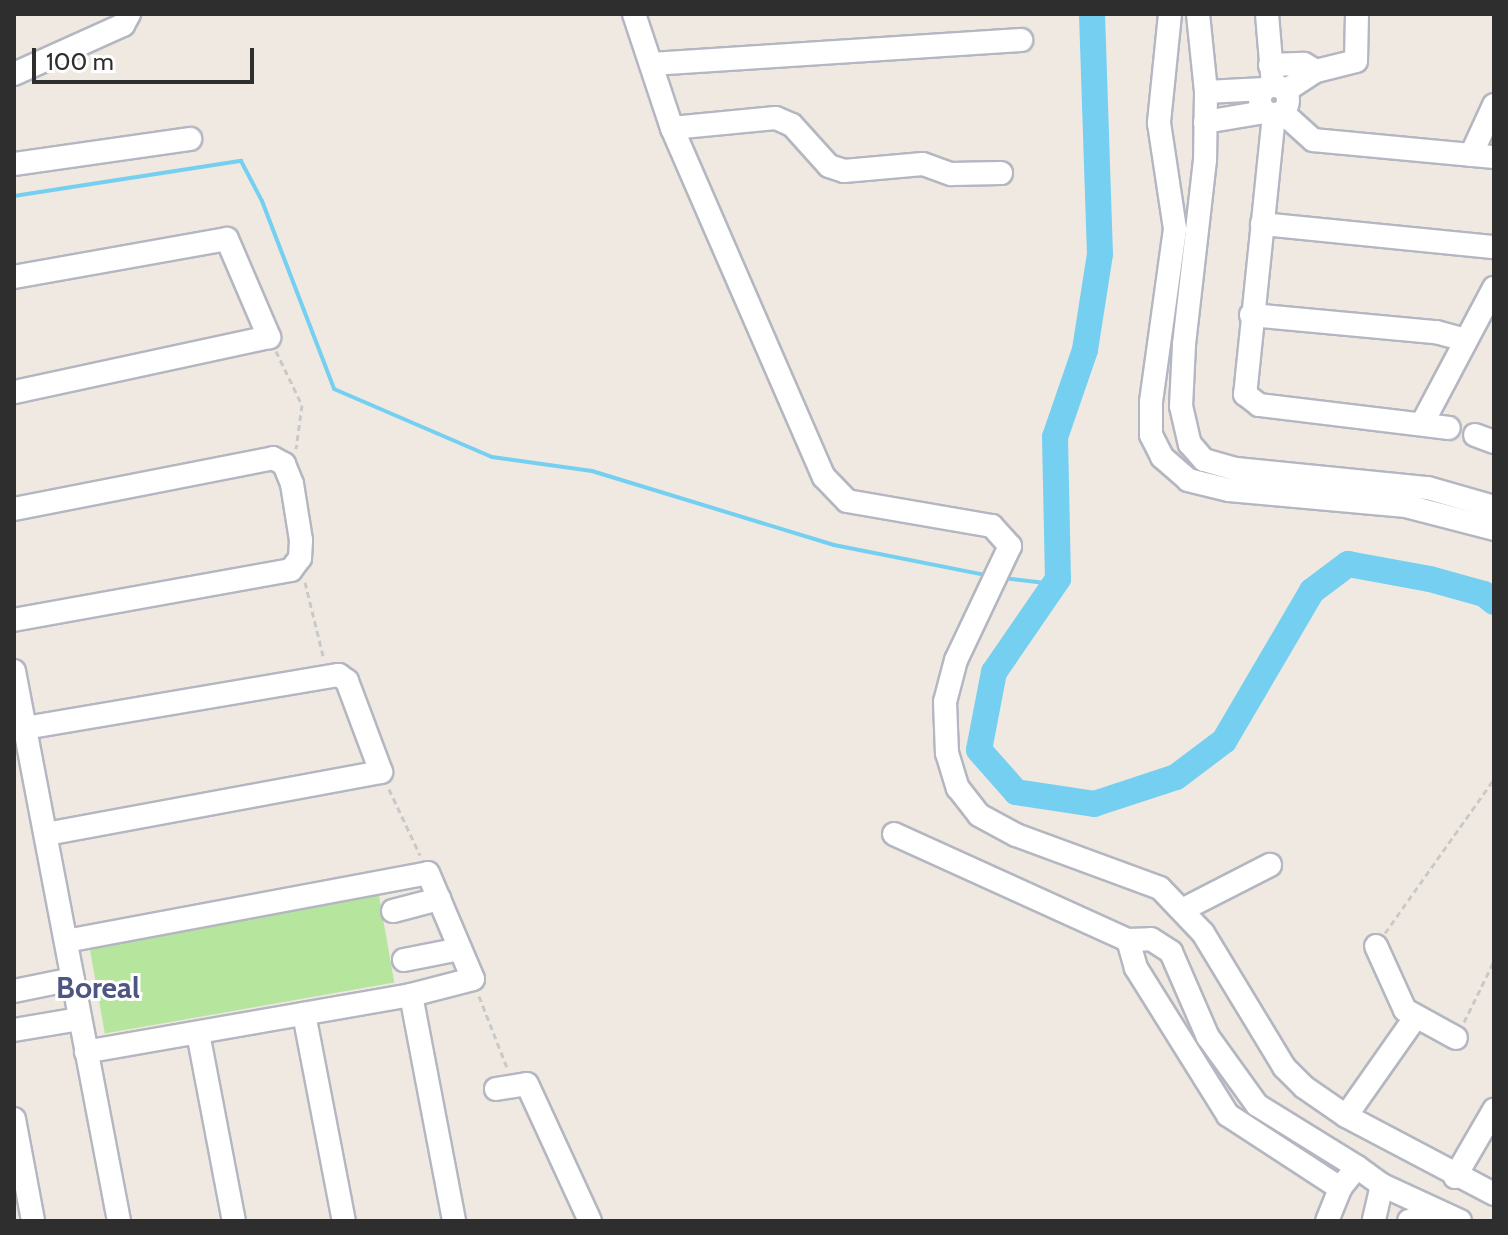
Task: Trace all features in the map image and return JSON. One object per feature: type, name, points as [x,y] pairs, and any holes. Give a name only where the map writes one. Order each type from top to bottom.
[{"type":"street","points":[[14,74],[123,25],[129,14]]},
{"type":"street","points":[[634,14],[672,128],[824,477],[836,493],[866,508],[992,526],[1010,546],[956,660],[945,702],[947,753],[958,788],[979,815],[1004,829],[1061,856],[1141,878],[1182,910],[1203,933],[1284,1067],[1346,1116],[1455,1177],[1494,1194]]},
{"type":"street","points":[[1170,14],[1159,123],[1175,229],[1151,402],[1151,435],[1162,457],[1188,480],[1229,490],[1406,506],[1494,529]]},
{"type":"street","points":[[1198,14],[1206,92],[1205,122],[1199,238],[1181,406],[1183,432],[1204,460],[1236,469],[1428,488],[1494,507]]},
{"type":"street","points":[[1267,14],[1274,96],[1243,384],[1251,402],[1423,422],[1449,428]]},
{"type":"street","points":[[1205,122],[1274,96],[1316,71],[1356,61],[1357,14]]},
{"type":"street","points":[[651,64],[1021,40]]},
{"type":"street","points":[[1274,96],[1304,64],[1316,71]]},
{"type":"street","points":[[1206,92],[1274,96],[1306,137]]},
{"type":"street","points":[[1471,155],[1494,105]]},
{"type":"street","points":[[672,128],[776,118],[792,125],[829,166],[844,171],[923,164],[951,174],[1001,173]]},
{"type":"street","points":[[1271,140],[1306,137],[1494,157]]},
{"type":"street","points":[[14,164],[190,139]]},
{"type":"street","points":[[1262,224],[1494,247]]},
{"type":"street","points":[[1175,229],[1199,238]]},
{"type":"street","points":[[14,277],[227,239],[269,337],[14,392]]},
{"type":"street","points":[[1423,422],[1494,288]]},
{"type":"street","points":[[1251,315],[1436,332],[1465,340]]},
{"type":"street","points":[[14,509],[273,458],[284,464],[292,484],[300,558],[291,570],[14,620]]},
{"type":"street","points":[[14,671],[119,1221]]},
{"type":"street","points":[[25,728],[328,676],[347,681],[381,772],[46,834]]},
{"type":"street","points":[[894,834],[1128,940],[1151,939],[1171,952],[1208,1037],[1257,1105],[1382,1185],[1460,1221]]},
{"type":"street","points":[[1182,910],[1270,865]]},
{"type":"street","points":[[66,941],[428,873],[473,979],[411,995],[86,1052]]},
{"type":"street","points":[[393,911],[439,899]]},
{"type":"street","points":[[1128,940],[1136,968],[1228,1115],[1265,1144],[1340,1188]]},
{"type":"street","points":[[1376,946],[1405,1010],[1456,1038]]},
{"type":"street","points":[[404,960],[460,949]]},
{"type":"street","points":[[14,991],[73,979]]},
{"type":"street","points":[[411,995],[454,1221]]},
{"type":"street","points":[[304,1014],[344,1221]]},
{"type":"street","points":[[1346,1116],[1415,1018]]},
{"type":"street","points":[[14,1030],[80,1019]]},
{"type":"street","points":[[198,1033],[234,1221]]},
{"type":"street","points":[[496,1089],[527,1084],[590,1221]]},
{"type":"street","points":[[1455,1177],[1494,1110]]},
{"type":"street","points":[[14,1119],[33,1221]]},
{"type":"street","points":[[1327,1221],[1340,1188],[1357,1167]]},
{"type":"street","points":[[1374,1221],[1382,1185]]},
{"type":"street","points":[[1409,1221],[1437,1212]]},
{"type":"path","points":[[269,337],[302,405],[292,484]]},
{"type":"path","points":[[300,558],[328,676]]},
{"type":"path","points":[[381,772],[428,873]]},
{"type":"path","points":[[1376,946],[1494,779]]},
{"type":"path","points":[[1456,1038],[1494,961]]},
{"type":"path","points":[[473,979],[504,1066],[527,1084]]},
{"type":"green space","points":[[378,890],[394,983],[105,1034],[88,941]]},
{"type":"waterway","points":[[1092,14],[1100,254],[1085,350],[1055,437],[1058,579],[994,672],[979,750],[1016,792],[1094,804],[1176,777],[1224,741],[1312,591],[1348,564],[1430,579],[1484,594],[1494,602]]},
{"type":"waterway","points":[[14,196],[241,161],[262,201],[334,389],[492,457],[592,471],[834,545],[986,575]]},
{"type":"waterway","points":[[1003,578],[1054,584]]},
{"type":"district","name":"Boreal","points":[[98,988]]}]
